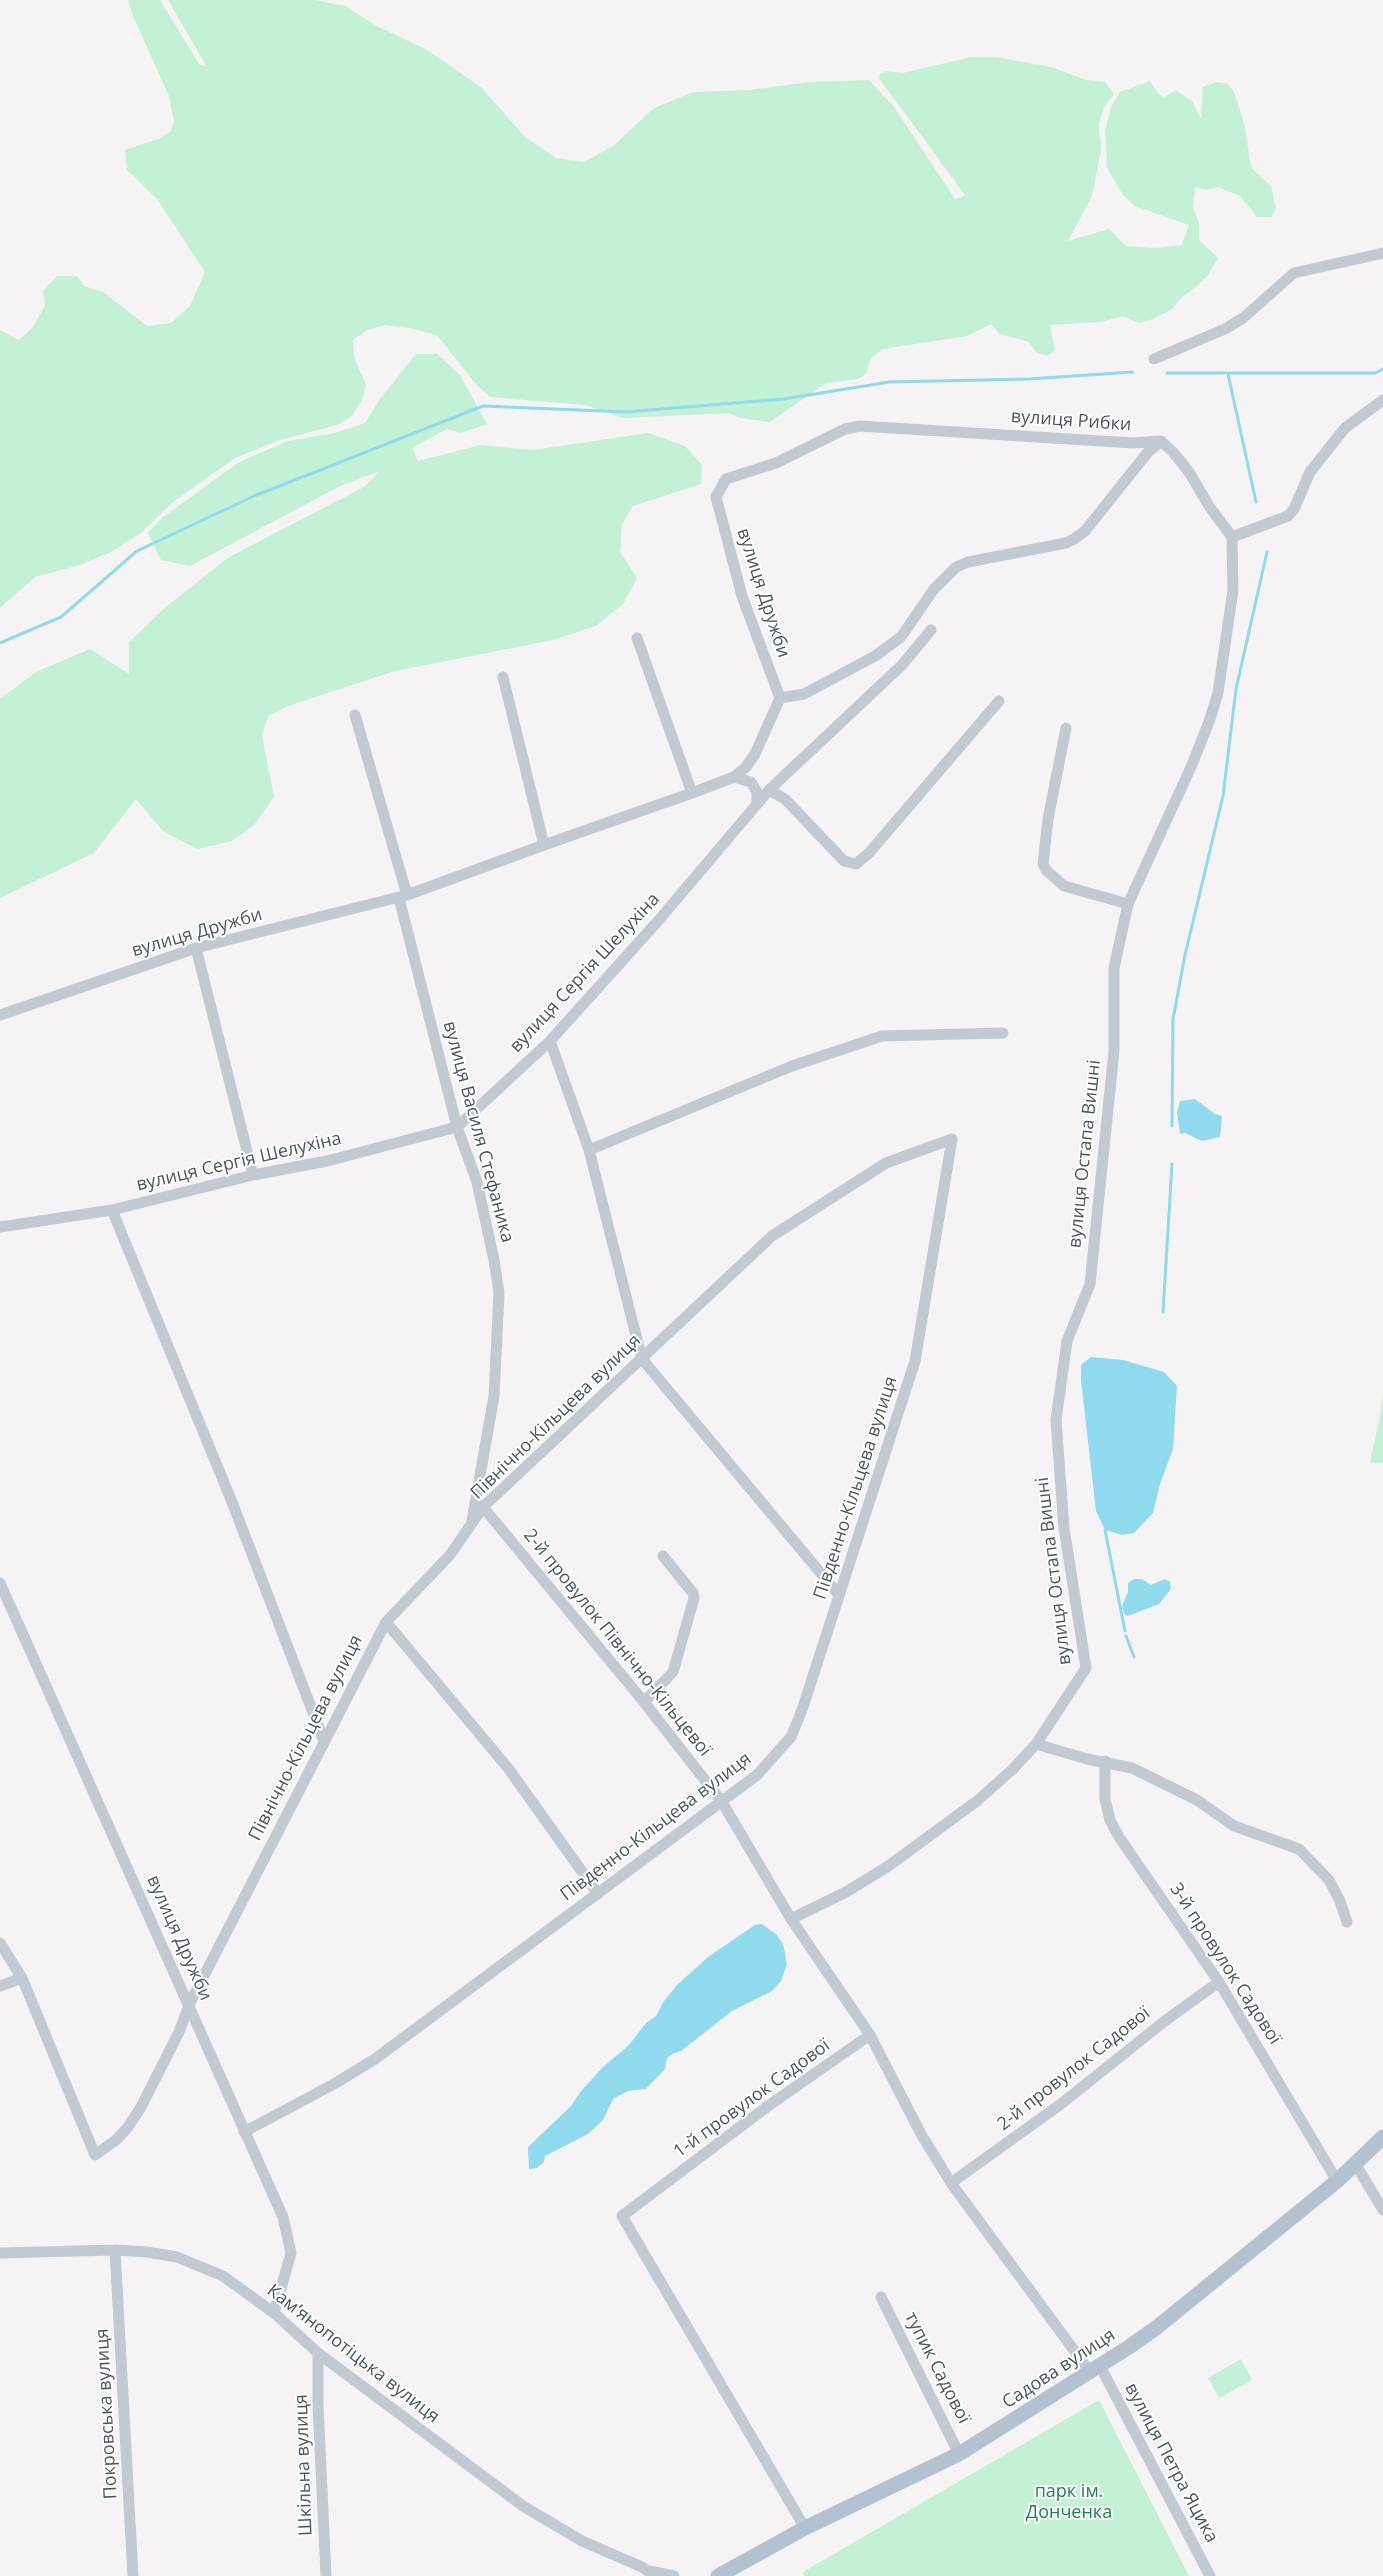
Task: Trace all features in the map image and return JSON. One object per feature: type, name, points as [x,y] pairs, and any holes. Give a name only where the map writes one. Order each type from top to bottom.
[{"type":"main road","name":"Садова вулиця","points":[[716,2575],[804,2528],[959,2454],[1095,2369],[1156,2328],[1337,2181],[1356,2165],[1383,2137]]},
{"type":"street","points":[[1154,359],[1226,329],[1242,318],[1294,273],[1383,253]]},
{"type":"street","points":[[1161,441],[1173,452],[1189,472],[1208,506],[1232,537],[1288,516],[1294,509],[1310,472],[1345,428],[1383,400]]},
{"type":"street","name":"вулиця Рибки","points":[[716,496],[726,479],[776,463],[845,429],[860,426],[1133,443],[1161,441]]},
{"type":"street","name":"вулиця Рибки","points":[[780,698],[804,694],[875,656],[901,637],[934,589],[956,568],[968,562],[1066,543],[1074,539],[1085,531],[1148,452],[1161,441]]},
{"type":"street","name":"вулиця Дружби","points":[[0,1015],[196,948],[403,896],[734,777],[751,761],[780,698],[742,596],[716,496]]},
{"type":"street","name":"вулиця Остапа Вишні","points":[[791,1919],[854,1887],[936,1832],[977,1801],[1013,1769],[1036,1744],[1086,1668],[1064,1528],[1056,1420],[1067,1342],[1090,1284],[1114,1050],[1114,968],[1128,904],[1191,767],[1218,693],[1234,590],[1232,537]]},
{"type":"street","name":"вулиця Сергія Шелухіна","points":[[0,1227],[112,1210],[253,1175],[327,1161],[457,1127],[550,1041],[658,921],[769,790],[902,664],[932,630]]},
{"type":"street","points":[[637,638],[692,793]]},
{"type":"street","points":[[503,677],[544,845]]},
{"type":"street","points":[[769,790],[786,799],[844,862],[856,864],[869,853],[998,701]]},
{"type":"street","points":[[356,715],[403,896]]},
{"type":"street","points":[[1066,728],[1048,819],[1044,864],[1046,870],[1064,886],[1128,904]]},
{"type":"street","points":[[734,777],[751,782],[757,792],[757,804]]},
{"type":"street","name":"вулиця Василя Стефаника","points":[[403,896],[457,1127],[477,1182],[499,1293],[494,1396],[470,1526]]},
{"type":"street","points":[[196,948],[253,1175]]},
{"type":"street","points":[[589,1150],[792,1066],[882,1036],[1003,1033]]},
{"type":"street","points":[[550,1041],[589,1150],[642,1359],[839,1595]]},
{"type":"street","name":"Північно-Кільцева вулиця","points":[[22,1978],[95,2155],[122,2134],[141,2107],[179,2032],[190,2003],[386,1622],[450,1555],[484,1507],[772,1236],[886,1162],[952,1139]]},
{"type":"street","name":"Південно-Кільцева вулиця","points":[[244,2132],[334,2084],[374,2059],[757,1775],[791,1737],[802,1710],[915,1361],[952,1139]]},
{"type":"street","points":[[112,1210],[232,1502],[324,1741]]},
{"type":"street","name":"2-й провулок Північно-Кільцевої","points":[[484,1507],[644,1702],[722,1802],[791,1919],[870,2035]]},
{"type":"street","points":[[644,1702],[673,1672],[694,1598],[693,1593],[663,1556]]},
{"type":"street","name":"вулиця Дружби","points":[[0,1583],[190,2003],[244,2132],[283,2216],[290,2241],[289,2266],[274,2313]]},
{"type":"street","points":[[386,1622],[508,1768],[598,1894]]},
{"type":"street","points":[[1036,1744],[1132,1768],[1197,1800],[1234,1826],[1300,1849],[1328,1880],[1340,1901],[1347,1922]]},
{"type":"street","name":"3-й провулок Садової","points":[[1105,1761],[1105,1799],[1110,1820],[1219,1982],[1337,2181]]},
{"type":"street","points":[[0,1943],[22,1978],[0,1986]]},
{"type":"street","name":"2-й провулок Садової","points":[[951,2183],[1061,2104],[1166,2020],[1219,1982]]},
{"type":"street","points":[[870,2035],[920,2134],[951,2183],[1095,2369]]},
{"type":"street","name":"1-й провулок Садової","points":[[804,2528],[622,2216],[768,2106],[870,2035]]},
{"type":"street","points":[[1356,2165],[1383,2210]]},
{"type":"street","name":"Камʼянопотіцька вулиця","points":[[0,2253],[114,2250],[177,2257],[223,2276],[274,2313],[318,2353],[523,2506],[582,2541],[651,2573],[674,2576]]},
{"type":"street","name":"Покровська вулиця","points":[[114,2250],[133,2576]]},
{"type":"street","name":"тупик Садової","points":[[881,2297],[959,2454]]},
{"type":"street","name":"Шкільна вулиця","points":[[318,2353],[318,2405],[326,2576]]},
{"type":"street","name":"вулиця Петра Яцика","points":[[1095,2369],[1210,2576]]},
{"type":"green space","points":[[128,0],[160,0],[199,64],[207,67],[168,0],[315,0],[345,6],[375,25],[427,50],[482,88],[525,137],[556,158],[584,162],[613,146],[654,108],[693,92],[750,90],[809,82],[869,80],[894,107],[955,199],[965,195],[879,78],[880,74],[886,71],[903,73],[971,57],[996,57],[1051,67],[1086,80],[1105,82],[1114,94],[1104,107],[1099,124],[1101,150],[1092,196],[1068,241],[1109,229],[1126,246],[1156,248],[1182,245],[1189,225],[1135,206],[1123,195],[1107,168],[1105,130],[1111,107],[1120,92],[1150,81],[1158,94],[1164,97],[1176,90],[1192,101],[1201,119],[1203,87],[1217,82],[1228,84],[1234,92],[1245,127],[1250,162],[1253,170],[1271,186],[1276,208],[1271,217],[1257,217],[1240,196],[1218,187],[1207,190],[1195,187],[1193,207],[1199,223],[1199,240],[1218,258],[1208,275],[1196,287],[1183,296],[1172,309],[1153,319],[1139,323],[1122,316],[1101,322],[1050,325],[1055,350],[1047,356],[1036,352],[1029,342],[1000,334],[991,324],[967,336],[883,349],[871,358],[866,374],[858,379],[826,383],[770,422],[740,418],[729,413],[624,418],[585,405],[490,397],[475,383],[438,336],[411,328],[385,325],[367,330],[353,340],[354,357],[366,385],[362,400],[351,417],[337,425],[280,440],[235,458],[173,502],[141,533],[111,552],[80,565],[35,577],[0,608],[0,330],[19,340],[32,328],[45,306],[43,291],[57,276],[77,276],[84,286],[103,292],[147,326],[171,323],[190,306],[205,272],[157,199],[127,170],[125,150],[161,138],[171,131],[174,122],[169,96],[133,16]]},
{"type":"green space","points":[[416,354],[437,354],[460,375],[487,424],[461,433],[447,429],[412,448],[418,461],[481,445],[533,450],[648,433],[685,446],[702,465],[701,484],[633,506],[622,524],[620,552],[637,578],[623,604],[596,626],[553,640],[395,671],[288,706],[268,716],[262,735],[274,797],[254,825],[232,841],[197,849],[163,831],[136,799],[94,853],[0,898],[0,699],[36,672],[90,649],[129,674],[129,642],[167,606],[229,557],[364,487],[380,471],[340,486],[190,566],[161,560],[148,533],[162,518],[239,462],[288,441],[335,433],[365,423],[380,399]]},
{"type":"green space","points":[[1383,1393],[1383,1463],[1370,1463],[1381,1411]]},
{"type":"green space","points":[[1241,2359],[1252,2380],[1219,2398],[1208,2378]]},
{"type":"green space","name":"парк ім. Донченка","points":[[1099,2400],[1189,2576],[804,2576],[803,2572]]},
{"type":"water","points":[[1195,1099],[1215,1114],[1222,1116],[1220,1137],[1202,1141],[1185,1133],[1180,1134],[1177,1112],[1180,1101]]},
{"type":"water","points":[[1091,1357],[1123,1360],[1164,1372],[1177,1386],[1173,1449],[1160,1484],[1153,1513],[1134,1533],[1122,1535],[1105,1530],[1096,1511],[1081,1380],[1081,1365]]},
{"type":"water","points":[[1134,1579],[1142,1579],[1151,1585],[1165,1579],[1170,1582],[1171,1589],[1159,1604],[1128,1616],[1124,1614],[1122,1606],[1128,1592],[1128,1583]]},
{"type":"water","points":[[762,1924],[776,1934],[783,1944],[787,1964],[781,1981],[772,1991],[732,2011],[681,2051],[667,2058],[665,2069],[646,2089],[628,2091],[613,2099],[603,2120],[588,2134],[545,2156],[544,2162],[537,2168],[529,2169],[528,2147],[571,2106],[581,2091],[602,2068],[629,2045],[646,2023],[656,2016],[664,2001],[677,1985],[708,1957],[755,1925]]},
{"type":"waterway","points":[[1167,373],[1375,373],[1383,369]]},
{"type":"waterway","points":[[0,643],[61,617],[137,551],[254,496],[483,406],[625,412],[784,399],[889,382],[1029,379],[1133,372]]},
{"type":"waterway","points":[[1228,374],[1256,502]]},
{"type":"waterway","points":[[1172,1126],[1173,1019],[1185,955],[1223,796],[1236,689],[1267,552]]},
{"type":"waterway","points":[[1163,1312],[1172,1164]]},
{"type":"waterway","points":[[1105,1530],[1125,1631]]},
{"type":"waterway","points":[[1126,1636],[1134,1657]]}]
